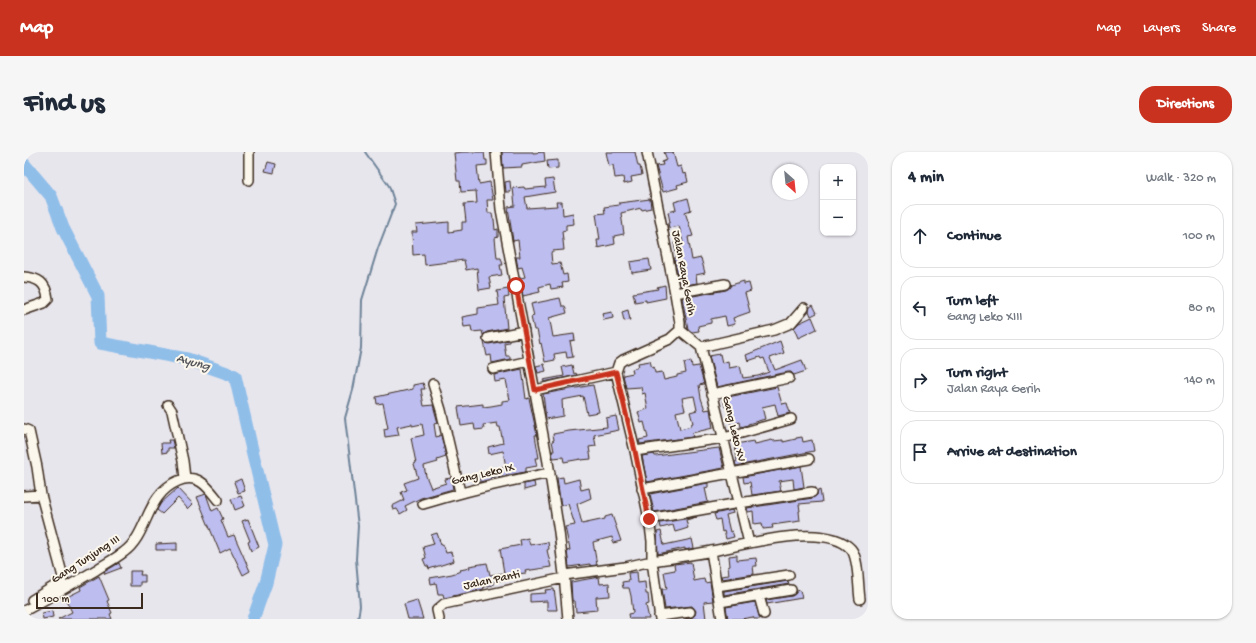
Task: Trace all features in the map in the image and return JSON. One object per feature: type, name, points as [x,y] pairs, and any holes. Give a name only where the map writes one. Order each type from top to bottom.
[{"type":"street","points":[[249,152],[249,180]]},
{"type":"street","points":[[496,152],[501,209],[550,473],[559,532],[568,619]]},
{"type":"street","name":"Jalan Raya Gerih","points":[[616,372],[619,363],[623,360],[670,339],[680,330],[675,293],[647,152]]},
{"type":"street","points":[[24,277],[33,277],[42,282],[48,299],[44,303],[24,310]]},
{"type":"street","points":[[675,293],[725,284]]},
{"type":"street","points":[[680,330],[701,347],[774,330],[791,323],[804,308]]},
{"type":"street","points":[[488,338],[524,331]]},
{"type":"street","name":"Gang Leko XV","points":[[701,347],[749,543]]},
{"type":"street","points":[[493,369],[530,361]]},
{"type":"street","points":[[535,390],[616,372],[635,451],[649,519],[652,541],[652,561],[660,618],[690,612]]},
{"type":"street","points":[[712,394],[789,378]]},
{"type":"street","points":[[433,384],[441,410],[460,492]]},
{"type":"street","points":[[168,405],[172,411],[183,461],[185,478],[194,478],[206,484],[218,500]]},
{"type":"street","points":[[635,451],[724,438],[791,419]]},
{"type":"street","points":[[24,429],[29,431],[37,467],[41,495],[62,577],[61,582],[27,604],[24,608]]},
{"type":"street","points":[[642,489],[808,459]]},
{"type":"street","name":"Gang Leko IX","points":[[422,504],[460,492],[550,473]]},
{"type":"street","name":"Gang Tunjung III","points":[[24,611],[62,591],[125,551],[135,540],[157,496],[171,484],[185,478]]},
{"type":"street","points":[[649,519],[812,492]]},
{"type":"street","points":[[24,496],[41,495]]},
{"type":"street","points":[[564,576],[625,567],[782,537],[826,537],[840,542],[850,548],[854,555],[860,599]]},
{"type":"street","points":[[711,551],[722,619]]},
{"type":"street","points":[[717,586],[789,575]]},
{"type":"street","name":"Jalan Panti","points":[[439,619],[437,610],[444,604],[564,576]]},
{"type":"street","points":[[720,602],[791,590]]},
{"type":"street","points":[[759,596],[764,614]]},
{"type":"building","points":[[484,152],[485,160],[487,160],[487,165],[477,166],[479,184],[490,182],[493,200],[487,200],[488,213],[492,213],[495,230],[498,229],[498,237],[495,238],[497,258],[501,258],[503,265],[500,265],[502,275],[489,277],[491,288],[479,290],[477,268],[466,270],[464,260],[425,265],[424,254],[413,255],[412,232],[417,232],[416,225],[449,222],[449,232],[462,230],[462,222],[466,222],[464,204],[477,203],[476,191],[461,192],[460,181],[457,181],[454,153]]},
{"type":"building","points":[[502,152],[544,152],[545,161],[522,165],[522,167],[503,168]]},
{"type":"building","points":[[606,152],[635,152],[638,166],[640,166],[642,175],[631,177],[632,182],[624,184],[623,177],[615,178],[613,165],[609,166]]},
{"type":"building","points":[[664,152],[673,152],[677,167],[681,166],[683,174],[686,173],[688,182],[677,185],[678,188],[663,192],[656,166],[663,165],[662,162],[667,160]]},
{"type":"building","points":[[558,160],[558,168],[548,169],[547,161]]},
{"type":"building","points":[[268,162],[276,164],[274,173],[265,171]]},
{"type":"building","points":[[553,179],[555,192],[525,197],[527,208],[557,206],[556,202],[562,202],[563,215],[573,213],[574,224],[566,225],[566,230],[562,231],[564,250],[552,251],[551,253],[552,264],[560,263],[563,275],[567,274],[568,282],[562,283],[563,287],[551,289],[550,284],[539,287],[540,292],[523,296],[520,278],[525,277],[522,267],[518,268],[516,257],[520,257],[518,240],[513,241],[508,207],[515,206],[513,188],[524,187],[525,189],[546,187],[545,180]]},
{"type":"building","points":[[510,181],[511,192],[506,192],[505,182]]},
{"type":"building","points":[[688,198],[691,210],[685,212],[693,236],[688,237],[692,260],[701,258],[705,273],[696,275],[697,283],[680,286],[674,258],[677,258],[674,243],[683,242],[679,226],[669,228],[668,223],[670,222],[668,212],[676,210],[674,202]]},
{"type":"building","points":[[650,199],[651,208],[642,210],[641,208],[621,213],[624,234],[614,236],[615,244],[598,248],[597,240],[600,240],[596,214],[605,213],[604,207],[619,205],[619,203]]},
{"type":"building","points":[[649,259],[651,270],[632,273],[630,262]]},
{"type":"building","points":[[744,281],[744,284],[749,283],[751,291],[745,293],[750,312],[733,318],[735,324],[727,326],[725,316],[711,319],[711,323],[698,326],[699,331],[692,332],[688,329],[682,298],[726,290],[731,285]]},
{"type":"building","points":[[665,285],[666,298],[646,302],[646,300],[635,302],[633,293],[658,289],[657,287]]},
{"type":"building","points":[[508,289],[509,297],[504,298],[507,328],[487,332],[483,335],[482,331],[472,332],[471,326],[464,327],[462,317],[478,314],[478,308],[499,305],[497,291]]},
{"type":"building","points":[[560,298],[562,306],[565,306],[567,313],[549,318],[553,337],[574,334],[575,340],[570,341],[573,357],[567,358],[566,352],[554,354],[555,360],[545,362],[537,330],[534,330],[531,317],[534,316],[531,304]]},
{"type":"building","points":[[813,305],[817,313],[811,316],[809,311],[810,307]]},
{"type":"building","points":[[628,310],[630,320],[624,321],[622,312]]},
{"type":"building","points":[[612,312],[613,318],[604,320],[602,314]]},
{"type":"building","points":[[812,317],[817,329],[798,338],[794,328],[799,323]]},
{"type":"building","points":[[509,340],[509,342],[504,343],[506,356],[510,356],[510,359],[492,363],[491,355],[487,356],[484,342],[489,344]]},
{"type":"building","points":[[780,341],[784,353],[770,358],[775,370],[802,360],[806,371],[794,375],[791,372],[788,372],[717,387],[709,356],[720,354],[722,363],[728,361],[729,368],[740,366],[743,378],[758,376],[769,372],[764,358],[761,359],[760,357],[748,361],[746,355]]},
{"type":"building","points":[[650,361],[652,368],[654,367],[655,373],[662,372],[664,380],[686,373],[684,363],[691,361],[692,367],[699,366],[704,384],[699,385],[701,398],[705,410],[710,409],[713,428],[692,433],[693,437],[640,444],[639,440],[648,438],[644,422],[641,423],[638,412],[648,409],[645,393],[642,394],[641,387],[626,388],[623,375],[633,373],[632,369],[639,367],[638,363]],"holes":[[[694,396],[697,410],[690,412],[693,423],[691,426],[680,429],[676,412],[685,410],[682,398]]]},
{"type":"building","points":[[544,364],[546,371],[538,373],[536,366]]},
{"type":"building","points":[[572,365],[574,374],[576,373],[577,375],[544,382],[543,380],[564,376],[562,367]]},
{"type":"building","points":[[522,369],[526,399],[529,398],[537,435],[535,435],[539,458],[535,458],[537,466],[526,468],[526,472],[490,478],[491,479],[480,482],[479,474],[492,472],[491,470],[506,467],[503,451],[489,454],[488,447],[503,443],[500,427],[498,427],[497,423],[483,425],[484,429],[475,430],[474,424],[461,426],[458,407],[483,404],[483,407],[491,406],[502,404],[502,401],[510,400],[506,380],[495,382],[494,375]]},
{"type":"building","points":[[423,383],[425,389],[421,389],[424,406],[433,405],[438,423],[434,424],[436,437],[441,435],[446,457],[437,460],[438,462],[424,466],[426,476],[431,488],[446,483],[445,479],[451,478],[453,489],[421,498],[405,506],[407,510],[400,514],[397,509],[393,510],[392,506],[404,500],[401,492],[407,490],[404,483],[418,478],[414,464],[416,463],[411,438],[424,435],[422,424],[397,427],[399,435],[385,437],[384,429],[388,428],[383,403],[377,404],[376,397],[413,389],[413,385]]},
{"type":"building","points":[[593,385],[599,412],[587,414],[583,396],[562,400],[563,416],[546,419],[543,394]]},
{"type":"building","points":[[777,387],[782,404],[787,403],[790,413],[778,416],[775,404],[762,407],[765,419],[741,427],[740,422],[731,425],[727,407],[725,407],[723,398]]},
{"type":"building","points":[[616,416],[619,430],[594,435],[596,446],[589,447],[591,459],[564,462],[563,457],[553,458],[553,434],[607,427],[606,418]]},
{"type":"building","points":[[802,437],[803,442],[812,440],[814,451],[736,466],[735,462],[737,461],[735,444],[754,441],[755,444],[772,440],[783,440],[783,442]]},
{"type":"building","points":[[168,440],[172,440],[174,448],[168,448],[168,452],[162,453],[161,443],[169,443]]},
{"type":"building","points":[[719,448],[724,468],[647,482],[642,456],[654,454],[655,456]]},
{"type":"building","points":[[801,466],[804,487],[794,489],[793,479],[779,481],[781,491],[752,495],[750,482],[744,483],[743,477]]},
{"type":"building","points":[[563,477],[564,483],[579,479],[581,490],[589,488],[591,498],[577,504],[582,524],[605,519],[605,517],[612,515],[621,541],[613,543],[612,537],[593,542],[597,565],[590,566],[590,564],[569,567],[567,551],[570,550],[565,527],[575,525],[568,504],[561,506],[557,478]]},
{"type":"building","points":[[241,479],[245,491],[238,493],[234,482]]},
{"type":"building","points":[[534,482],[535,487],[524,490],[524,484]]},
{"type":"building","points":[[708,483],[708,487],[705,488],[708,502],[654,512],[650,494]]},
{"type":"building","points":[[178,488],[193,504],[188,509],[178,498],[162,514],[157,510],[161,503]]},
{"type":"building","points":[[820,490],[822,502],[799,504],[800,521],[772,525],[773,528],[763,529],[762,523],[754,524],[753,511],[748,512],[747,508],[813,498]]},
{"type":"building","points":[[206,494],[212,511],[218,508],[228,537],[234,535],[250,571],[243,575],[230,548],[220,553],[197,497]]},
{"type":"building","points":[[241,496],[245,506],[235,510],[231,499]]},
{"type":"building","points":[[732,510],[733,513],[726,515],[730,532],[732,531],[734,537],[726,539],[724,531],[722,532],[720,519],[716,520],[714,514]]},
{"type":"building","points":[[697,517],[686,520],[688,528],[682,530],[675,532],[673,525],[661,528],[660,523]]},
{"type":"building","points":[[248,519],[259,547],[251,551],[248,542],[250,541],[242,521]]},
{"type":"building","points":[[661,531],[664,545],[692,539],[694,548],[685,550],[685,548],[658,554],[657,532]]},
{"type":"building","points":[[437,533],[441,545],[443,544],[446,553],[451,552],[454,561],[429,569],[423,559],[426,558],[423,547],[434,544],[431,535]]},
{"type":"building","points":[[528,538],[530,545],[548,542],[549,549],[547,550],[551,567],[525,571],[526,573],[517,574],[517,577],[493,582],[493,585],[483,587],[484,589],[444,598],[443,594],[438,594],[436,583],[431,584],[430,578],[452,574],[461,571],[460,570],[470,568],[469,566],[487,563],[490,575],[504,573],[500,549],[521,545],[520,540]]},
{"type":"building","points":[[177,543],[177,550],[156,550],[156,544]]},
{"type":"building","points":[[737,555],[737,560],[756,558],[757,566],[753,566],[754,574],[722,579],[721,576],[729,575],[729,556]]},
{"type":"building","points":[[691,562],[694,581],[704,579],[705,583],[710,582],[713,601],[704,602],[706,619],[683,619],[691,618],[695,615],[696,611],[692,606],[665,609],[662,589],[667,589],[664,572],[675,570],[674,564]]},
{"type":"building","points":[[119,563],[121,568],[105,574],[104,572]]},
{"type":"building","points":[[130,571],[141,571],[140,575],[145,575],[145,582],[140,582],[140,586],[130,586]]},
{"type":"building","points":[[637,572],[638,583],[645,582],[646,594],[648,594],[649,604],[646,605],[649,619],[629,619],[628,614],[633,613],[631,596],[629,588],[623,588],[622,582],[629,581],[628,573]]},
{"type":"building","points":[[99,576],[109,600],[107,601],[112,613],[110,614],[112,619],[58,619],[72,612],[65,598],[81,590],[80,587]]},
{"type":"building","points":[[599,577],[600,584],[609,583],[610,596],[596,597],[597,610],[576,612],[575,601],[572,601],[571,582]]},
{"type":"building","points":[[788,581],[789,584],[724,595],[724,591]]},
{"type":"building","points":[[554,589],[557,610],[547,610],[547,601],[530,602],[530,594],[546,593],[545,590]]},
{"type":"building","points":[[800,590],[802,598],[767,604],[766,600],[792,596]]},
{"type":"building","points":[[417,600],[423,619],[408,619],[404,604]]},
{"type":"building","points":[[755,602],[760,619],[754,619],[753,617],[728,619],[726,607]]},
{"type":"building","points":[[52,611],[53,617],[43,619],[42,613]]},
{"type":"waterway","points":[[358,619],[360,606],[356,559],[358,526],[345,418],[353,390],[361,348],[362,300],[378,248],[395,204],[389,186],[365,152]]},
{"type":"waterway","name":"Ayung","points":[[24,164],[51,196],[63,228],[98,296],[100,343],[187,359],[235,376],[275,545],[266,583],[253,619]]},
{"type":"route","points":[[516,286],[535,390],[616,372],[635,451],[649,519]]}]
